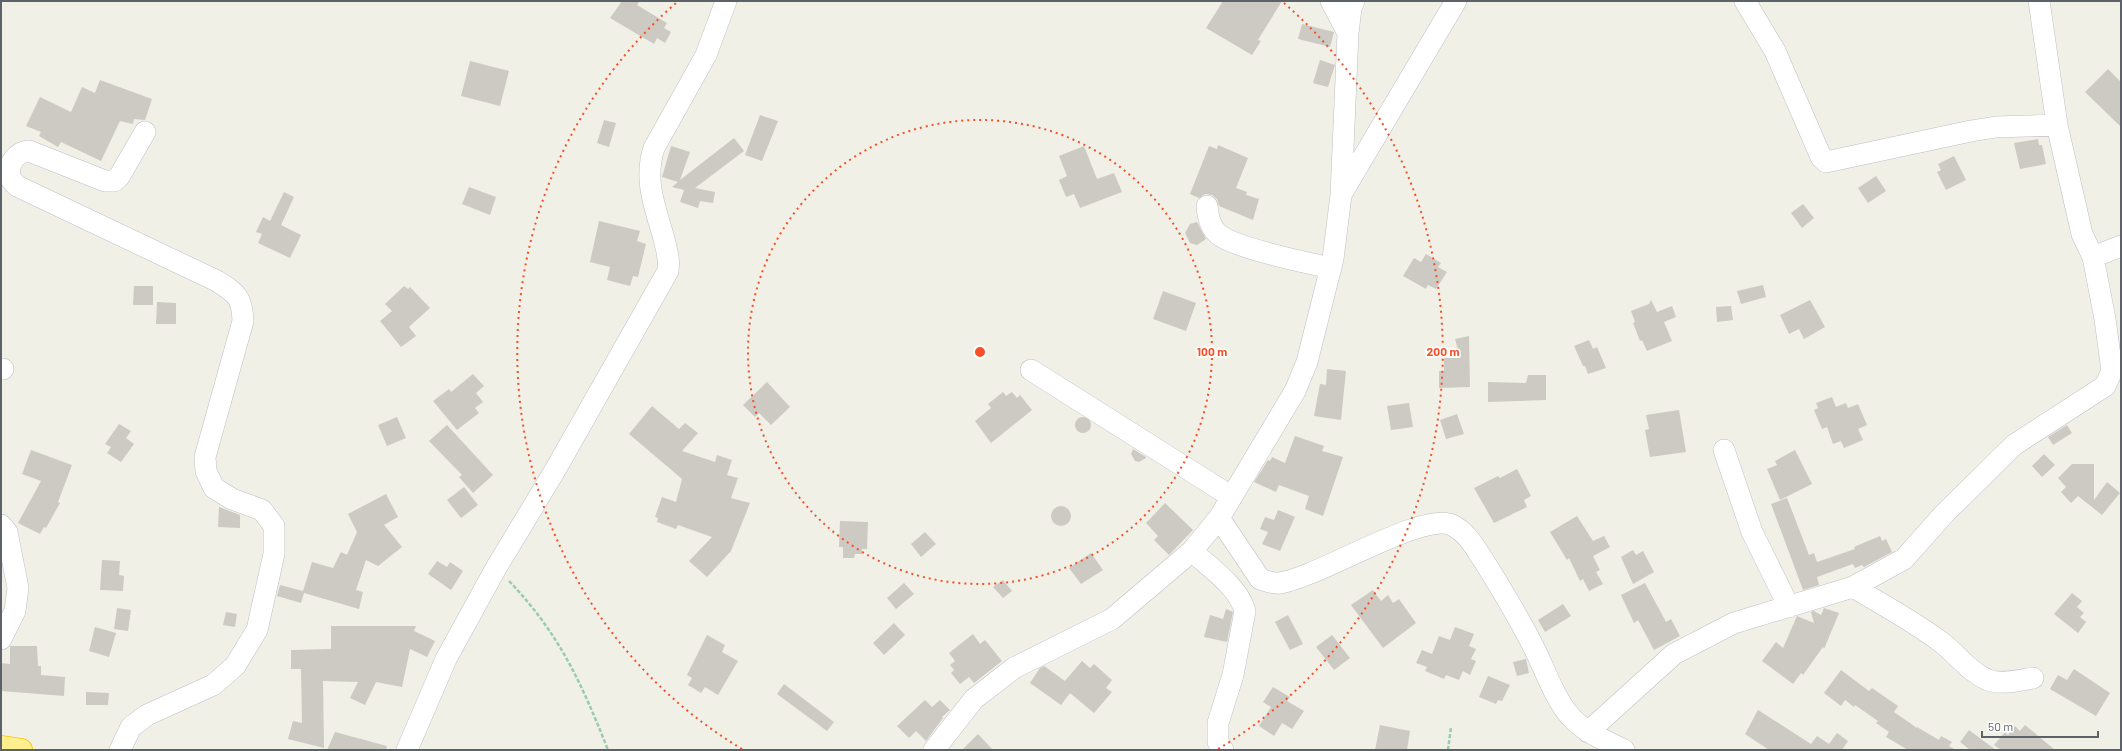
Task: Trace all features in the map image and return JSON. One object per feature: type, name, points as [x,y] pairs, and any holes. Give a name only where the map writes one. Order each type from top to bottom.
[{"type":"highway","points":[[1,747],[21,750]]},
{"type":"street","points":[[407,750],[446,659],[496,568],[554,472],[668,271],[669,255],[652,198],[649,162],[654,148],[706,55],[726,1]]},
{"type":"street","points":[[1331,1],[1348,32]]},
{"type":"street","points":[[934,750],[974,699],[1014,668],[1112,619],[1192,551],[1219,518],[1295,391],[1307,362],[1331,268],[1340,195],[1348,32],[1351,8],[1354,1]]},
{"type":"street","points":[[1340,195],[1456,1]]},
{"type":"street","points":[[1745,1],[1775,51],[1821,157],[1826,162],[1971,131],[1996,127],[2056,125]]},
{"type":"street","points":[[1588,732],[1674,654],[1734,623],[1853,587],[1904,559],[1944,514],[2014,445],[2105,386],[2112,371],[2113,316],[2093,257],[2082,234],[2056,125],[2039,1]]},
{"type":"street","points":[[120,750],[131,727],[147,715],[213,684],[235,666],[256,630],[274,554],[274,526],[262,510],[232,499],[214,488],[206,471],[204,457],[243,321],[242,304],[235,292],[217,281],[17,186],[11,179],[10,170],[14,156],[23,151],[29,151],[105,180],[114,180],[119,177],[145,132]]},
{"type":"street","points":[[1207,206],[1210,222],[1214,230],[1230,240],[1306,263],[1331,268]]},
{"type":"street","points":[[2093,257],[2121,246]]},
{"type":"street","points":[[1031,370],[1232,497]]},
{"type":"street","points":[[1724,450],[1752,532],[1789,607]]},
{"type":"street","points":[[1219,518],[1260,579],[1280,583],[1333,565],[1415,527],[1433,524],[1451,524],[1466,534],[1501,587],[1535,650],[1558,699],[1571,718],[1588,732],[1624,750]]},
{"type":"street","points":[[1,525],[7,532],[18,588],[15,611],[1,639]]},
{"type":"street","points":[[1192,551],[1235,592],[1243,603],[1245,610],[1233,675],[1218,724],[1218,742],[1223,750]]},
{"type":"street","points":[[1853,587],[1936,638],[1969,668],[1989,680],[2006,682],[2034,678]]},
{"type":"path","points":[[496,568],[531,603],[560,644],[589,702],[608,750]]},
{"type":"path","points":[[1448,750],[1451,727]]},
{"type":"building","points":[[622,1],[640,1],[637,5],[667,23],[664,28],[671,32],[665,43],[657,38],[654,44],[610,18]]},
{"type":"building","points":[[1223,1],[1282,1],[1258,40],[1261,41],[1252,55],[1206,28]]},
{"type":"building","points":[[1302,24],[1334,32],[1330,47],[1298,39]]},
{"type":"building","points":[[1320,60],[1335,65],[1328,87],[1313,83]]},
{"type":"building","points":[[470,61],[509,71],[500,106],[461,96]]},
{"type":"building","points":[[2108,69],[2121,82],[2121,127],[2085,92]]},
{"type":"building","points":[[100,80],[152,99],[145,120],[134,119],[133,124],[120,121],[101,161],[61,142],[58,147],[39,136],[41,132],[26,126],[40,97],[71,112],[82,87],[95,93]]},
{"type":"building","points":[[760,115],[778,121],[762,161],[745,155]]},
{"type":"building","points":[[604,120],[616,123],[609,147],[597,143]]},
{"type":"building","points":[[734,138],[744,151],[695,188],[715,192],[713,203],[700,201],[698,208],[680,202],[684,190],[672,187],[678,182],[662,177],[671,146],[690,152],[680,180]]},
{"type":"building","points":[[2038,139],[2039,145],[2042,145],[2046,164],[2020,169],[2014,143]]},
{"type":"building","points":[[1218,145],[1248,158],[1236,188],[1247,192],[1246,195],[1259,199],[1253,220],[1219,206],[1217,199],[1212,195],[1205,194],[1199,198],[1190,194],[1209,146],[1217,149]]},
{"type":"building","points":[[1084,146],[1097,179],[1114,173],[1122,192],[1080,208],[1074,194],[1066,197],[1059,180],[1067,176],[1059,156]]},
{"type":"building","points":[[1954,156],[1966,180],[1946,190],[1937,172],[1941,170],[1938,164]]},
{"type":"building","points":[[1876,176],[1886,191],[1868,203],[1858,188]]},
{"type":"building","points":[[469,187],[496,197],[490,215],[462,204]]},
{"type":"building","points":[[284,192],[294,197],[281,225],[301,235],[290,258],[258,243],[262,234],[256,232],[263,217],[270,221]]},
{"type":"building","points":[[1803,204],[1814,218],[1802,228],[1791,213]]},
{"type":"building","points":[[599,221],[640,231],[637,241],[646,244],[638,277],[633,276],[630,286],[607,280],[610,267],[590,262]]},
{"type":"building","points":[[1197,222],[1206,239],[1197,245],[1190,243],[1185,233],[1190,224]]},
{"type":"building","points":[[1426,254],[1441,263],[1438,267],[1447,272],[1436,289],[1428,285],[1426,289],[1403,276],[1414,258],[1421,262]]},
{"type":"building","points":[[1763,285],[1766,297],[1741,304],[1737,291]]},
{"type":"building","points":[[134,286],[153,286],[153,305],[133,305]]},
{"type":"building","points":[[404,286],[408,289],[410,287],[430,308],[409,327],[416,336],[401,347],[380,321],[392,311],[385,304]]},
{"type":"building","points":[[1163,291],[1196,303],[1186,331],[1153,319]]},
{"type":"building","points":[[1651,300],[1657,312],[1672,306],[1676,317],[1664,322],[1672,341],[1647,351],[1642,340],[1640,341],[1633,323],[1635,322],[1631,311],[1649,304]]},
{"type":"building","points":[[1810,300],[1825,327],[1804,339],[1799,329],[1789,334],[1780,315]]},
{"type":"building","points":[[157,302],[176,303],[176,324],[156,324]]},
{"type":"building","points":[[1731,306],[1733,320],[1717,322],[1716,307]]},
{"type":"building","points":[[1469,336],[1470,387],[1439,388],[1439,371],[1444,371],[1444,358],[1460,358],[1455,339]]},
{"type":"building","points":[[1589,340],[1593,349],[1597,347],[1606,368],[1588,374],[1574,346]]},
{"type":"building","points":[[1327,369],[1346,371],[1341,420],[1314,416],[1320,384],[1326,385]]},
{"type":"building","points":[[473,374],[484,386],[476,393],[483,402],[475,408],[479,413],[457,430],[433,401],[449,389],[451,392]]},
{"type":"building","points":[[1528,375],[1546,375],[1546,400],[1488,402],[1488,382],[1526,383]]},
{"type":"building","points":[[767,382],[790,407],[771,425],[759,413],[755,417],[743,405]]},
{"type":"building","points":[[1003,392],[1006,396],[1012,392],[1017,398],[1020,395],[1032,410],[991,443],[975,421],[991,408],[988,404]]},
{"type":"building","points":[[1832,397],[1836,407],[1846,403],[1848,408],[1858,404],[1867,425],[1858,429],[1863,440],[1844,448],[1841,441],[1833,444],[1827,427],[1822,429],[1814,410],[1818,408],[1816,403]]},
{"type":"building","points":[[1409,403],[1413,427],[1391,430],[1387,406]]},
{"type":"building","points":[[652,406],[679,429],[685,423],[698,433],[682,451],[715,462],[717,455],[732,460],[727,475],[738,478],[731,498],[750,503],[731,551],[707,577],[689,561],[712,537],[678,525],[676,529],[657,522],[658,518],[655,517],[662,497],[676,502],[682,479],[629,434]]},
{"type":"building","points":[[1679,410],[1686,452],[1650,457],[1645,430],[1649,429],[1646,415]]},
{"type":"building","points":[[1457,414],[1464,434],[1446,439],[1440,420]]},
{"type":"building","points":[[397,417],[406,438],[387,446],[378,425]]},
{"type":"building","points":[[1080,417],[1086,417],[1091,422],[1089,431],[1086,433],[1080,433],[1075,428],[1075,422]]},
{"type":"building","points":[[119,424],[131,431],[126,438],[134,444],[121,462],[107,453],[111,447],[105,444]]},
{"type":"building","points":[[447,425],[493,475],[473,493],[459,477],[462,475],[429,441]]},
{"type":"building","points":[[2067,425],[2072,433],[2053,445],[2048,437]]},
{"type":"building","points":[[1295,436],[1324,446],[1322,451],[1343,457],[1323,516],[1305,509],[1309,496],[1279,485],[1276,492],[1254,482],[1268,460],[1270,461],[1272,457],[1285,463]]},
{"type":"building","points":[[1133,449],[1146,458],[1139,462],[1135,461],[1131,454]]},
{"type":"building","points":[[31,450],[72,465],[58,502],[60,503],[46,528],[44,527],[40,534],[18,523],[41,481],[22,474]]},
{"type":"building","points":[[1795,450],[1812,484],[1780,500],[1767,469],[1777,465],[1775,461]]},
{"type":"building","points":[[2044,454],[2055,465],[2042,477],[2032,466]]},
{"type":"building","points":[[2072,464],[2094,464],[2094,500],[2107,482],[2120,493],[2102,515],[2078,496],[2071,503],[2061,492],[2066,487],[2058,478]]},
{"type":"building","points":[[1517,469],[1531,496],[1524,500],[1527,507],[1494,523],[1474,488],[1498,476],[1500,478]]},
{"type":"building","points":[[464,487],[478,505],[461,518],[447,500]]},
{"type":"building","points":[[386,494],[398,517],[384,525],[402,547],[378,566],[366,560],[356,590],[363,592],[359,609],[304,593],[301,603],[277,596],[280,585],[303,591],[312,562],[333,568],[341,552],[347,555],[357,532],[348,514]]},
{"type":"building","points":[[1787,498],[1809,555],[1814,553],[1817,562],[1855,549],[1854,547],[1880,536],[1882,541],[1886,539],[1892,552],[1864,567],[1862,565],[1855,568],[1853,564],[1817,577],[1819,585],[1803,590],[1771,504]]},
{"type":"building","points":[[1165,503],[1193,530],[1169,555],[1154,540],[1158,536],[1146,523]]},
{"type":"building","points":[[1057,506],[1065,506],[1071,512],[1071,520],[1065,526],[1057,526],[1051,520],[1051,512]]},
{"type":"building","points":[[219,507],[240,515],[240,528],[218,527]]},
{"type":"building","points":[[1278,510],[1295,517],[1280,551],[1262,544],[1268,532],[1260,529],[1265,517],[1274,520]]},
{"type":"building","points":[[1577,516],[1593,541],[1604,536],[1610,547],[1593,556],[1600,570],[1596,572],[1603,584],[1589,591],[1583,579],[1580,581],[1569,558],[1567,560],[1550,532]]},
{"type":"building","points":[[840,521],[868,522],[867,549],[862,549],[862,554],[855,554],[854,558],[843,558],[843,547],[839,547]]},
{"type":"building","points":[[925,532],[936,544],[921,557],[911,544]]},
{"type":"building","points":[[1633,550],[1636,555],[1643,551],[1654,572],[1633,584],[1621,557]]},
{"type":"building","points":[[1091,553],[1103,570],[1081,584],[1069,568]]},
{"type":"building","points":[[102,560],[120,561],[119,575],[124,576],[123,591],[100,590]]},
{"type":"building","points":[[437,561],[447,567],[450,562],[463,571],[451,590],[428,574]]},
{"type":"building","points":[[1003,580],[1012,591],[1003,598],[993,587]]},
{"type":"building","points":[[904,583],[914,594],[896,609],[887,598]]},
{"type":"building","points":[[1645,583],[1666,622],[1671,619],[1680,636],[1654,650],[1638,620],[1634,623],[1621,595]]},
{"type":"building","points":[[1373,590],[1381,601],[1388,595],[1393,603],[1399,599],[1416,623],[1383,648],[1351,605]]},
{"type":"building","points":[[2072,593],[2082,601],[2077,607],[2084,613],[2080,617],[2086,622],[2078,633],[2054,614]]},
{"type":"building","points":[[1563,604],[1571,616],[1545,632],[1538,620]]},
{"type":"building","points":[[117,608],[131,610],[128,631],[114,629]]},
{"type":"building","points":[[1824,608],[1839,613],[1824,649],[1823,647],[1803,675],[1801,673],[1793,684],[1762,661],[1776,642],[1783,648],[1797,616],[1814,623],[1811,612],[1814,611],[1821,615]]},
{"type":"building","points":[[1226,609],[1233,612],[1227,642],[1204,637],[1210,615],[1223,619]]},
{"type":"building","points":[[226,612],[237,614],[235,627],[223,625]]},
{"type":"building","points":[[1288,615],[1303,644],[1290,650],[1275,622]]},
{"type":"building","points":[[894,623],[905,635],[884,655],[873,643]]},
{"type":"building","points":[[331,626],[416,626],[414,631],[435,641],[427,657],[410,649],[402,687],[376,682],[365,705],[350,698],[358,682],[323,681],[324,748],[288,739],[293,721],[302,723],[301,669],[291,669],[291,650],[331,649]]},
{"type":"building","points":[[95,627],[116,633],[109,657],[89,651]]},
{"type":"building","points":[[1455,627],[1474,634],[1469,646],[1476,649],[1471,659],[1476,661],[1470,675],[1463,671],[1459,680],[1446,675],[1444,679],[1425,671],[1427,667],[1416,663],[1422,650],[1432,654],[1439,636],[1450,640]]},
{"type":"building","points":[[973,634],[980,644],[985,640],[1002,661],[974,683],[969,677],[960,684],[951,673],[954,670],[950,665],[955,661],[949,653]]},
{"type":"building","points":[[707,635],[725,645],[722,652],[738,661],[718,695],[705,687],[701,693],[688,685],[692,678],[687,675]]},
{"type":"building","points":[[1332,635],[1350,658],[1334,670],[1316,647]]},
{"type":"building","points":[[10,646],[37,646],[38,666],[41,666],[41,675],[65,677],[64,696],[1,691],[1,663],[10,664]]},
{"type":"building","points":[[1526,659],[1529,673],[1517,676],[1513,662]]},
{"type":"building","points":[[1082,661],[1090,668],[1094,664],[1112,680],[1106,688],[1112,692],[1094,713],[1070,693],[1061,705],[1030,683],[1040,668],[1044,666],[1065,681]]},
{"type":"building","points":[[2074,669],[2110,693],[2096,716],[2050,689],[2058,675],[2067,680]]},
{"type":"building","points":[[1841,670],[1869,691],[1872,688],[1898,706],[1894,712],[1917,728],[1939,740],[1941,736],[1952,742],[1949,746],[1956,750],[1908,750],[1886,737],[1889,732],[1876,723],[1878,721],[1855,705],[1854,707],[1845,700],[1841,706],[1824,693]]},
{"type":"building","points":[[1488,676],[1510,685],[1502,701],[1498,700],[1496,704],[1479,697]]},
{"type":"building","points":[[784,684],[834,722],[827,731],[777,694]]},
{"type":"building","points":[[1273,687],[1290,697],[1287,701],[1304,711],[1292,729],[1282,723],[1274,736],[1259,726],[1271,707],[1263,702]]},
{"type":"building","points":[[86,692],[109,693],[108,705],[86,705]]},
{"type":"building","points":[[925,700],[932,707],[940,700],[950,710],[942,717],[943,718],[926,741],[916,731],[909,738],[897,726]]},
{"type":"building","points":[[1758,710],[1811,744],[1817,736],[1829,744],[1837,733],[1848,741],[1842,750],[1769,750],[1745,734]]},
{"type":"building","points":[[1380,725],[1410,731],[1407,750],[1375,750]]},
{"type":"building","points":[[2025,725],[2055,750],[2001,750],[1994,745],[2005,732],[2008,735],[2015,726],[2020,731]]},
{"type":"building","points":[[1969,730],[1996,750],[1970,750],[1960,742]]},
{"type":"building","points":[[335,732],[387,746],[386,750],[327,750]]},
{"type":"building","points":[[978,734],[993,750],[962,750]]}]
